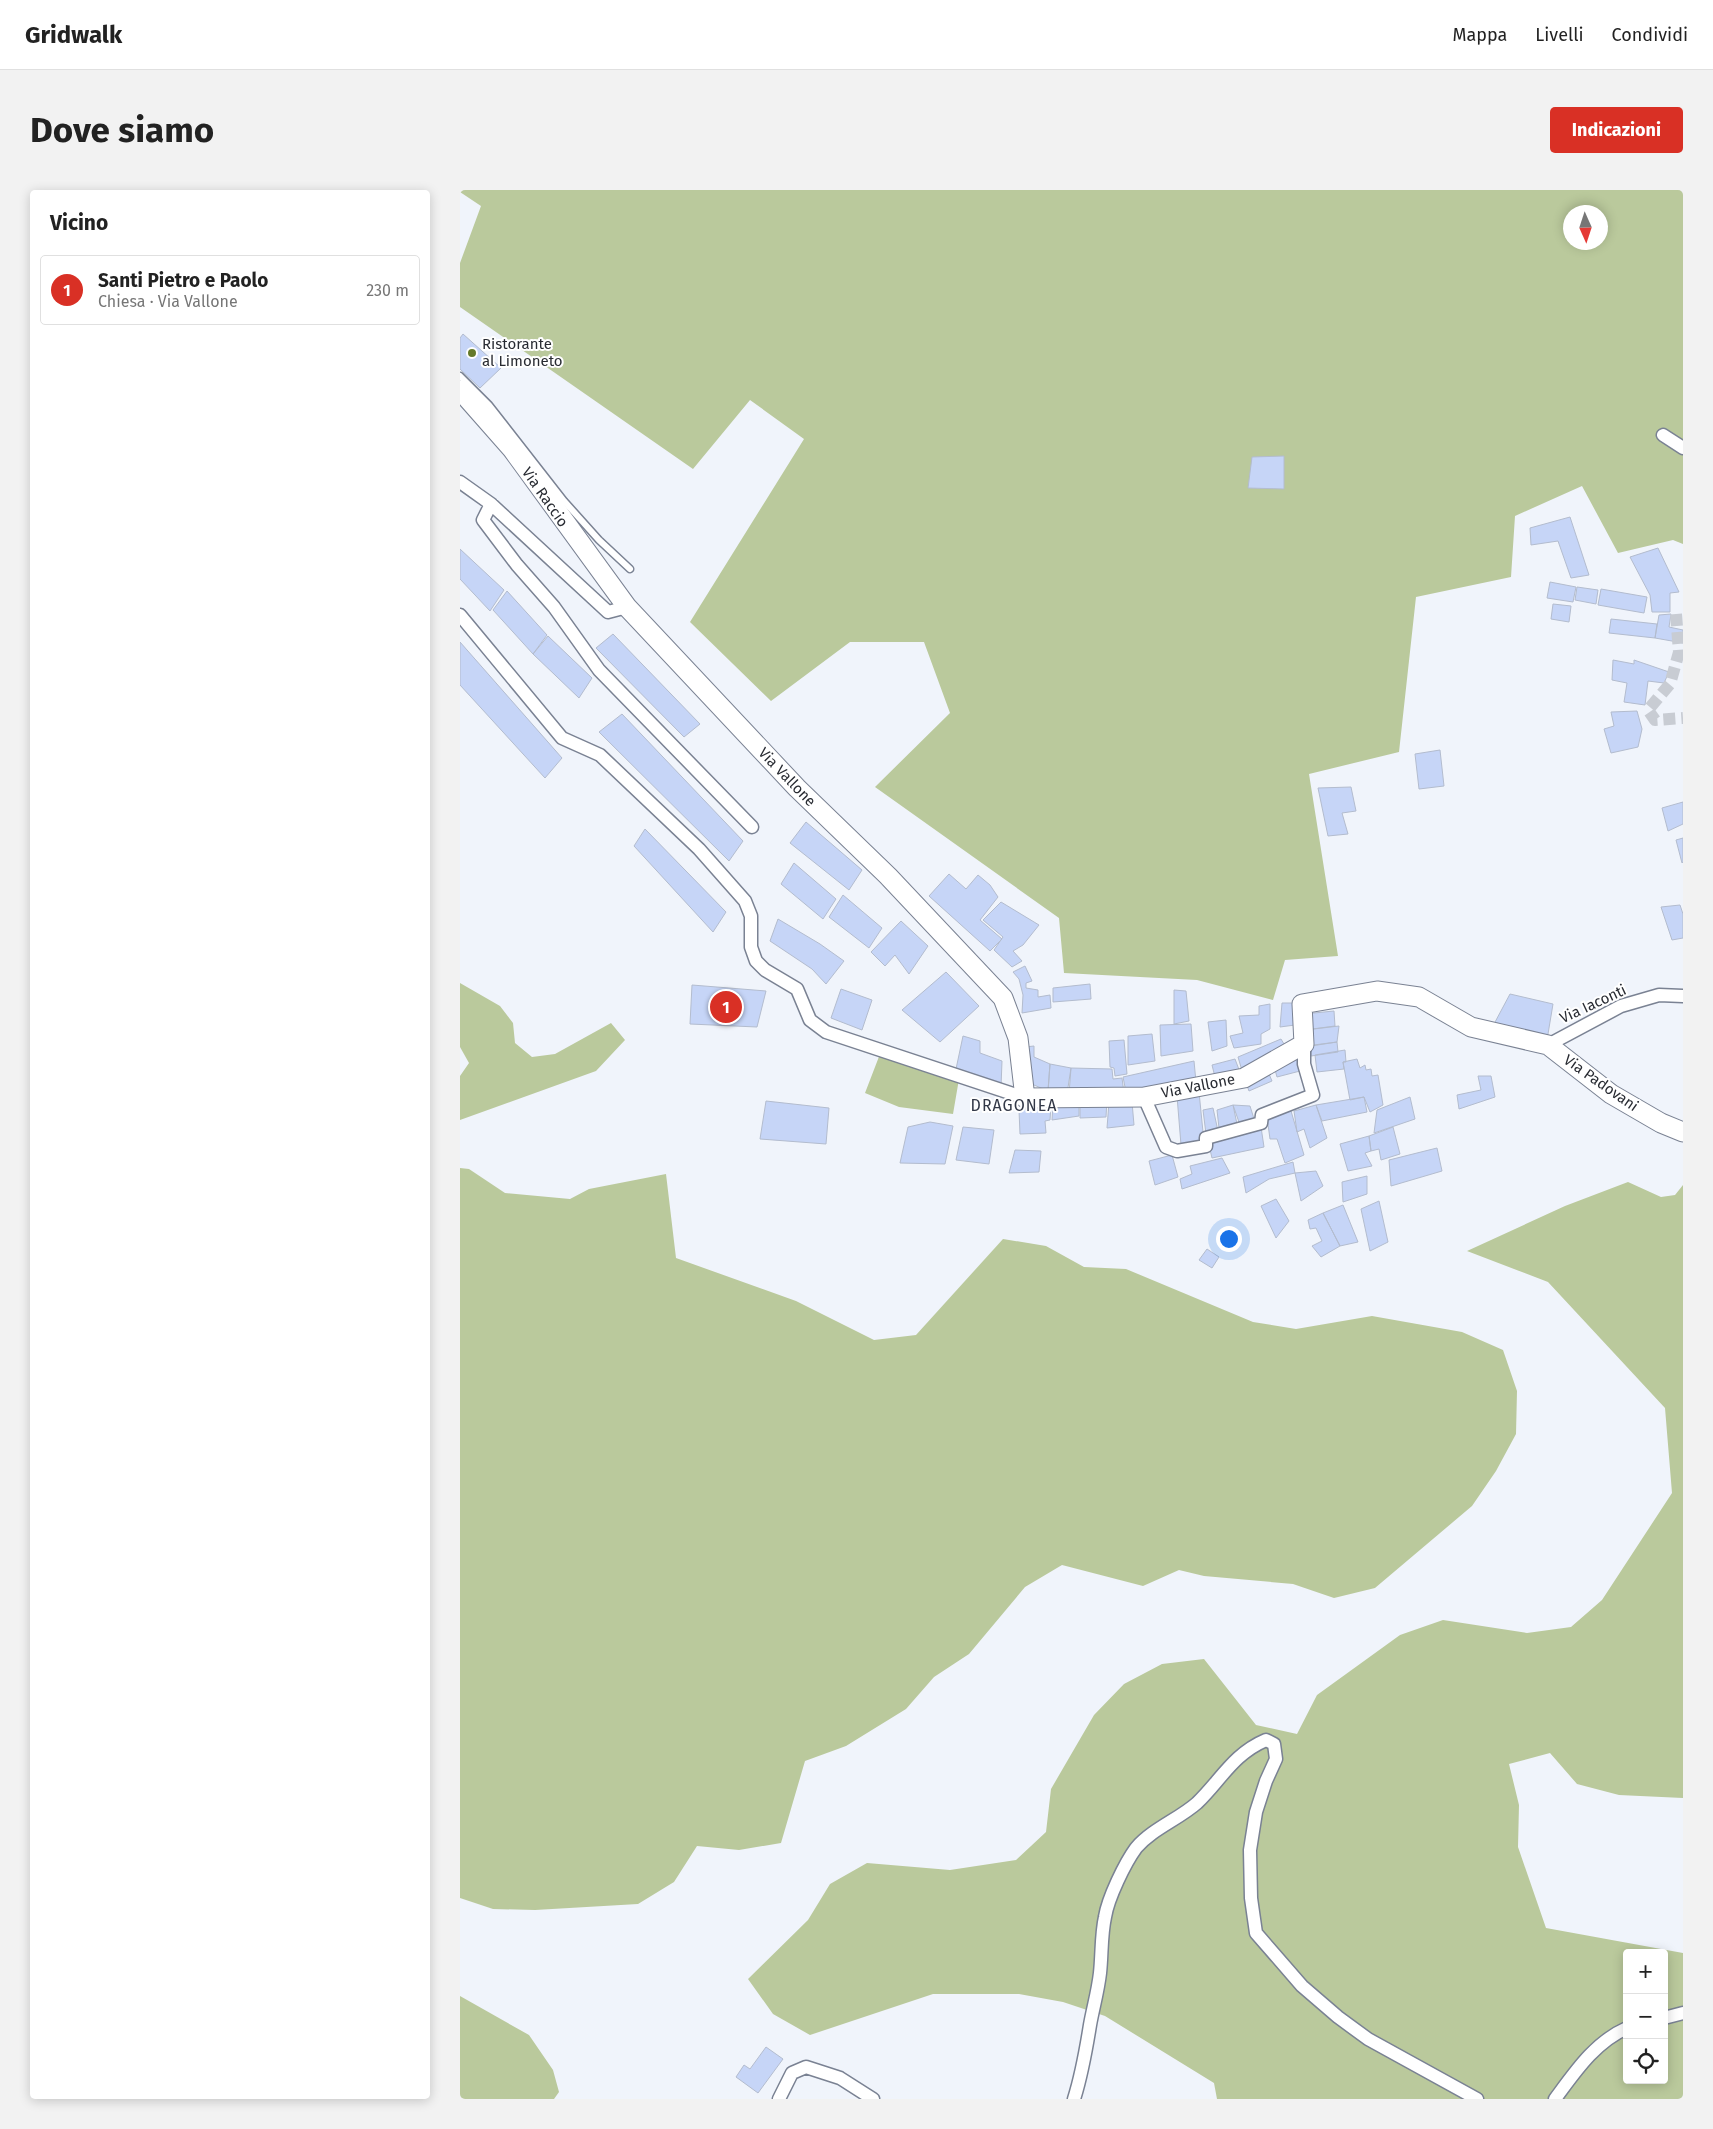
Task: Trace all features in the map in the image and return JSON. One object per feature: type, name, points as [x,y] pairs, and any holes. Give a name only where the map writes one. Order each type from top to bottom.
[{"type":"street","name":"Via Raccio","points":[[460,390],[512,449],[627,607]]},
{"type":"street","points":[[1663,435],[1683,448]]},
{"type":"street","points":[[460,482],[491,504],[608,612],[627,607]]},
{"type":"street","points":[[491,504],[482,520],[554,607],[599,670],[752,827]]},
{"type":"street","name":"Via Vallone","points":[[627,607],[797,788],[888,876],[1004,998],[1018,1038],[1025,1098]]},
{"type":"street","name":"Via Vallone","points":[[460,615],[562,738],[600,755],[699,849],[745,901],[751,916],[751,947],[756,961],[765,970],[797,989],[810,1020],[826,1032],[1025,1098],[1144,1097],[1244,1078],[1304,1044]]},
{"type":"street","name":"Via Vallone","points":[[1144,1097],[1166,1148],[1177,1151],[1206,1146],[1206,1138],[1261,1123],[1262,1115],[1313,1095],[1304,1064],[1302,1004],[1377,991],[1419,997],[1471,1027],[1548,1044]]},
{"type":"street","name":"Via Iaconti","points":[[1548,1044],[1621,1006],[1659,994],[1683,996]]},
{"type":"street","name":"Via Padovani","points":[[1548,1044],[1611,1094],[1661,1123],[1683,1132]]},
{"type":"street","points":[[1074,2099],[1085,2060],[1100,1974],[1105,1916],[1111,1895],[1121,1876],[1136,1848],[1201,1799],[1230,1766],[1252,1746],[1266,1740],[1274,1744],[1276,1759],[1266,1781],[1256,1812],[1250,1850],[1251,1898],[1256,1933],[1302,1986],[1338,2017],[1368,2039],[1477,2099]]},
{"type":"street","points":[[1668,2017],[1683,2014]]},
{"type":"street","points":[[1555,2099],[1598,2046],[1623,2030]]},
{"type":"street","points":[[779,2099],[792,2073],[806,2067],[840,2078],[873,2099]]},
{"type":"lane","points":[[460,376],[489,405],[564,501],[599,540],[630,569]]},
{"type":"green space","points":[[460,190],[1683,190],[1683,544],[1673,540],[1618,553],[1582,486],[1515,516],[1511,577],[1416,597],[1399,752],[1309,774],[1338,956],[1285,960],[1273,1000],[1197,980],[1064,973],[1059,918],[875,787],[950,713],[924,642],[850,642],[771,701],[690,622],[804,439],[750,400],[693,469],[460,307],[460,263],[481,206],[460,192]]},
{"type":"green space","points":[[460,983],[500,1006],[513,1023],[515,1043],[532,1057],[555,1054],[611,1023],[625,1040],[596,1071],[460,1120],[460,1076],[469,1063],[460,1047]]},
{"type":"green space","points":[[880,1054],[959,1079],[953,1114],[899,1107],[865,1093]]},
{"type":"green space","points":[[460,1168],[469,1169],[505,1193],[570,1199],[589,1189],[666,1174],[676,1258],[796,1301],[874,1340],[916,1335],[1003,1239],[1046,1246],[1084,1267],[1126,1269],[1253,1322],[1296,1329],[1372,1316],[1462,1332],[1503,1350],[1517,1391],[1516,1434],[1496,1471],[1472,1506],[1375,1588],[1334,1598],[1293,1584],[1204,1576],[1179,1570],[1143,1586],[1062,1565],[1025,1587],[969,1654],[934,1677],[906,1709],[846,1746],[805,1761],[781,1843],[739,1850],[697,1846],[674,1882],[638,1904],[535,1910],[493,1909],[460,1898]]},
{"type":"green space","points":[[1628,1182],[1661,1197],[1675,1195],[1683,1185],[1683,1798],[1619,1795],[1577,1784],[1550,1753],[1509,1764],[1519,1805],[1518,1847],[1546,1928],[1661,1949],[1623,1949],[1623,2084],[1668,2084],[1668,1950],[1683,1953],[1683,2099],[1217,2099],[1214,2083],[1105,2016],[1063,2002],[1019,1994],[933,1994],[810,2035],[773,2014],[748,1979],[808,1920],[830,1884],[867,1863],[950,1870],[1016,1860],[1046,1832],[1051,1789],[1094,1715],[1124,1684],[1162,1664],[1204,1659],[1256,1725],[1297,1734],[1317,1695],[1400,1635],[1443,1620],[1527,1633],[1571,1627],[1602,1600],[1672,1493],[1665,1408],[1548,1282],[1467,1251],[1565,1206]]},
{"type":"green space","points":[[460,1996],[529,2035],[553,2070],[559,2092],[554,2099],[460,2099]]},
{"type":"building","name":"Ristorante al Limoneto","points":[[463,334],[501,368],[480,388],[460,369],[460,338]]},
{"type":"building","points":[[1284,456],[1284,489],[1248,488],[1252,457]]},
{"type":"building","points":[[1570,517],[1589,575],[1571,578],[1558,541],[1531,545],[1530,528]]},
{"type":"building","points":[[1658,548],[1679,592],[1670,593],[1670,612],[1652,612],[1650,595],[1630,557]]},
{"type":"building","points":[[460,549],[504,590],[490,611],[460,579]]},
{"type":"building","points":[[1550,582],[1576,587],[1573,602],[1547,598]]},
{"type":"building","points":[[1577,587],[1598,590],[1596,604],[1575,600]]},
{"type":"building","points":[[1601,589],[1647,597],[1644,613],[1598,605]]},
{"type":"building","points":[[507,591],[547,635],[533,654],[493,610]]},
{"type":"building","points":[[1553,604],[1571,606],[1569,622],[1551,619]]},
{"type":"building","points":[[1671,614],[1669,627],[1683,630],[1683,643],[1655,638],[1659,615]]},
{"type":"building","points":[[1611,619],[1657,624],[1655,638],[1609,633]]},
{"type":"building","points":[[613,634],[700,724],[684,737],[596,648]]},
{"type":"building","points":[[548,636],[592,678],[579,698],[533,654]]},
{"type":"building","points":[[460,642],[562,758],[545,778],[460,685]]},
{"type":"building","points":[[1613,660],[1634,664],[1634,660],[1669,672],[1664,683],[1648,681],[1645,705],[1624,702],[1627,683],[1612,680]]},
{"type":"building","points":[[1637,711],[1642,729],[1638,747],[1611,753],[1604,729],[1614,726],[1611,712]]},
{"type":"building","points":[[622,714],[743,841],[729,861],[599,732]]},
{"type":"building","points":[[1440,750],[1444,786],[1419,789],[1415,754]]},
{"type":"building","points":[[1351,787],[1356,811],[1342,813],[1348,834],[1328,836],[1318,788]]},
{"type":"building","points":[[1683,802],[1683,824],[1668,831],[1662,808]]},
{"type":"building","points":[[806,822],[862,870],[849,890],[790,843]]},
{"type":"building","points":[[645,829],[726,912],[713,932],[634,846]]},
{"type":"building","points":[[1683,838],[1683,862],[1682,863],[1676,840]]},
{"type":"building","points":[[794,863],[836,899],[823,919],[781,884]]},
{"type":"building","points":[[949,874],[966,889],[978,875],[990,885],[998,897],[980,920],[1002,939],[990,951],[929,896]]},
{"type":"building","points":[[843,895],[882,928],[869,948],[829,917]]},
{"type":"building","points":[[1001,902],[1039,925],[1023,945],[1013,951],[1022,961],[1012,967],[994,950],[1003,937],[983,920]]},
{"type":"building","points":[[1680,905],[1683,914],[1683,938],[1672,940],[1661,907]]},
{"type":"building","points":[[778,919],[844,961],[826,984],[812,969],[770,941]]},
{"type":"building","points":[[901,921],[928,946],[909,974],[895,955],[885,966],[871,952]]},
{"type":"building","points":[[1025,966],[1032,981],[1026,983],[1026,988],[1038,990],[1038,997],[1050,995],[1051,1008],[1022,1013],[1023,995],[1019,979],[1013,972]]},
{"type":"building","points":[[946,972],[979,1006],[940,1042],[902,1010]]},
{"type":"building","points":[[1090,984],[1091,999],[1053,1002],[1053,988]]},
{"type":"building","points":[[692,985],[766,991],[757,1027],[690,1024]]},
{"type":"building","points":[[841,989],[872,1000],[862,1030],[831,1018]]},
{"type":"building","points":[[1174,990],[1186,991],[1189,1021],[1174,1024]]},
{"type":"building","points":[[1510,994],[1553,1004],[1547,1040],[1494,1024]]},
{"type":"building","points":[[1282,1003],[1296,1003],[1295,1025],[1280,1027]]},
{"type":"building","points":[[1270,1004],[1270,1029],[1261,1034],[1261,1044],[1234,1048],[1230,1036],[1243,1033],[1239,1016],[1259,1015],[1259,1006]]},
{"type":"building","points":[[1334,1011],[1335,1026],[1305,1030],[1304,1014]]},
{"type":"building","points":[[1226,1020],[1227,1046],[1212,1051],[1208,1022]]},
{"type":"building","points":[[1191,1024],[1193,1051],[1161,1056],[1160,1025]]},
{"type":"building","points":[[1339,1026],[1337,1042],[1306,1046],[1305,1030]]},
{"type":"building","points":[[1152,1034],[1155,1061],[1128,1065],[1128,1036]]},
{"type":"building","points":[[963,1036],[980,1041],[980,1053],[1002,1061],[1001,1087],[956,1069]]},
{"type":"building","points":[[1281,1039],[1287,1049],[1243,1074],[1238,1057]]},
{"type":"building","points":[[1124,1040],[1127,1074],[1115,1076],[1114,1068],[1110,1067],[1109,1041]]},
{"type":"building","points":[[1337,1042],[1338,1052],[1311,1056],[1311,1046]]},
{"type":"building","points":[[1034,1046],[1034,1057],[1050,1064],[1048,1091],[1027,1082],[1025,1047]]},
{"type":"building","points":[[1345,1050],[1346,1062],[1343,1062],[1344,1069],[1317,1072],[1315,1055]]},
{"type":"building","points":[[1301,1052],[1300,1071],[1277,1077],[1274,1066]]},
{"type":"building","points":[[1235,1059],[1241,1075],[1216,1081],[1212,1065]]},
{"type":"building","points":[[1357,1059],[1360,1068],[1365,1065],[1366,1070],[1371,1069],[1372,1076],[1378,1075],[1383,1105],[1370,1112],[1364,1097],[1350,1100],[1343,1062]]},
{"type":"building","points":[[1194,1061],[1196,1082],[1126,1092],[1123,1077]]},
{"type":"building","points":[[1050,1064],[1071,1068],[1067,1094],[1048,1091]]},
{"type":"building","points":[[1266,1067],[1272,1081],[1249,1091],[1244,1078]]},
{"type":"building","points":[[1071,1068],[1112,1069],[1113,1079],[1122,1078],[1124,1093],[1069,1094]]},
{"type":"building","points":[[1478,1076],[1491,1076],[1495,1097],[1459,1109],[1457,1095],[1481,1090]]},
{"type":"building","points":[[1199,1092],[1204,1142],[1181,1145],[1177,1096]]},
{"type":"building","points":[[1364,1097],[1367,1112],[1322,1121],[1316,1105]]},
{"type":"building","points":[[1410,1097],[1415,1119],[1374,1133],[1377,1110]]},
{"type":"building","points":[[1107,1100],[1106,1117],[1080,1118],[1080,1102]]},
{"type":"building","points":[[766,1101],[829,1108],[826,1144],[760,1139]]},
{"type":"building","points":[[1079,1101],[1079,1116],[1052,1120],[1053,1105]]},
{"type":"building","points":[[1109,1102],[1132,1102],[1134,1125],[1107,1128]]},
{"type":"building","points":[[1051,1105],[1050,1120],[1045,1121],[1046,1133],[1020,1134],[1019,1110]]},
{"type":"building","points":[[1233,1105],[1237,1124],[1219,1128],[1217,1110]]},
{"type":"building","points":[[1233,1105],[1250,1106],[1255,1122],[1240,1125]]},
{"type":"building","points":[[1316,1105],[1327,1138],[1310,1148],[1304,1129],[1297,1132],[1294,1111]]},
{"type":"building","points":[[1213,1108],[1218,1131],[1206,1134],[1203,1110]]},
{"type":"building","points":[[1291,1111],[1304,1155],[1285,1163],[1277,1139],[1270,1139],[1267,1117]]},
{"type":"building","points":[[930,1122],[953,1126],[945,1164],[900,1163],[908,1127]]},
{"type":"building","points":[[963,1127],[994,1130],[989,1164],[956,1160]]},
{"type":"building","points":[[1261,1127],[1264,1147],[1212,1158],[1208,1141]]},
{"type":"building","points":[[1393,1127],[1400,1154],[1381,1160],[1379,1149],[1371,1151],[1369,1136]]},
{"type":"building","points":[[1369,1136],[1371,1151],[1365,1153],[1372,1166],[1348,1171],[1340,1144]]},
{"type":"building","points":[[1437,1148],[1442,1171],[1391,1186],[1389,1160]]},
{"type":"building","points":[[1015,1150],[1041,1151],[1039,1172],[1009,1173]]},
{"type":"building","points":[[1172,1155],[1178,1177],[1155,1185],[1149,1161]]},
{"type":"building","points":[[1222,1158],[1230,1173],[1182,1189],[1180,1179],[1192,1174],[1190,1166]]},
{"type":"building","points":[[1293,1162],[1295,1173],[1269,1179],[1246,1193],[1243,1177]]},
{"type":"building","points":[[1316,1171],[1323,1186],[1301,1201],[1295,1173]]},
{"type":"building","points":[[1367,1176],[1367,1194],[1343,1202],[1342,1182]]},
{"type":"building","points":[[1276,1199],[1289,1221],[1276,1238],[1261,1206]]},
{"type":"building","points":[[1379,1201],[1388,1242],[1370,1251],[1361,1209]]},
{"type":"building","points":[[1343,1205],[1358,1242],[1340,1246],[1323,1213]]},
{"type":"building","points":[[1323,1213],[1340,1246],[1321,1257],[1312,1246],[1322,1241],[1316,1228],[1310,1229],[1308,1220]]},
{"type":"building","points":[[1207,1249],[1219,1257],[1212,1268],[1199,1260]]},
{"type":"building","points":[[766,2047],[783,2059],[758,2093],[736,2077],[744,2065],[750,2069]]},
{"type":"tunnel","points":[[1676,614],[1679,652],[1670,684],[1648,710],[1655,720],[1683,718]]},
{"type":"place","name":"Ristorante al Limoneto","points":[[472,353]]},
{"type":"place","name":"Santi Pietro e Paolo","points":[[726,1007]]},
{"type":"district","name":"DRAGONEA","points":[[1014,1105]]}]
